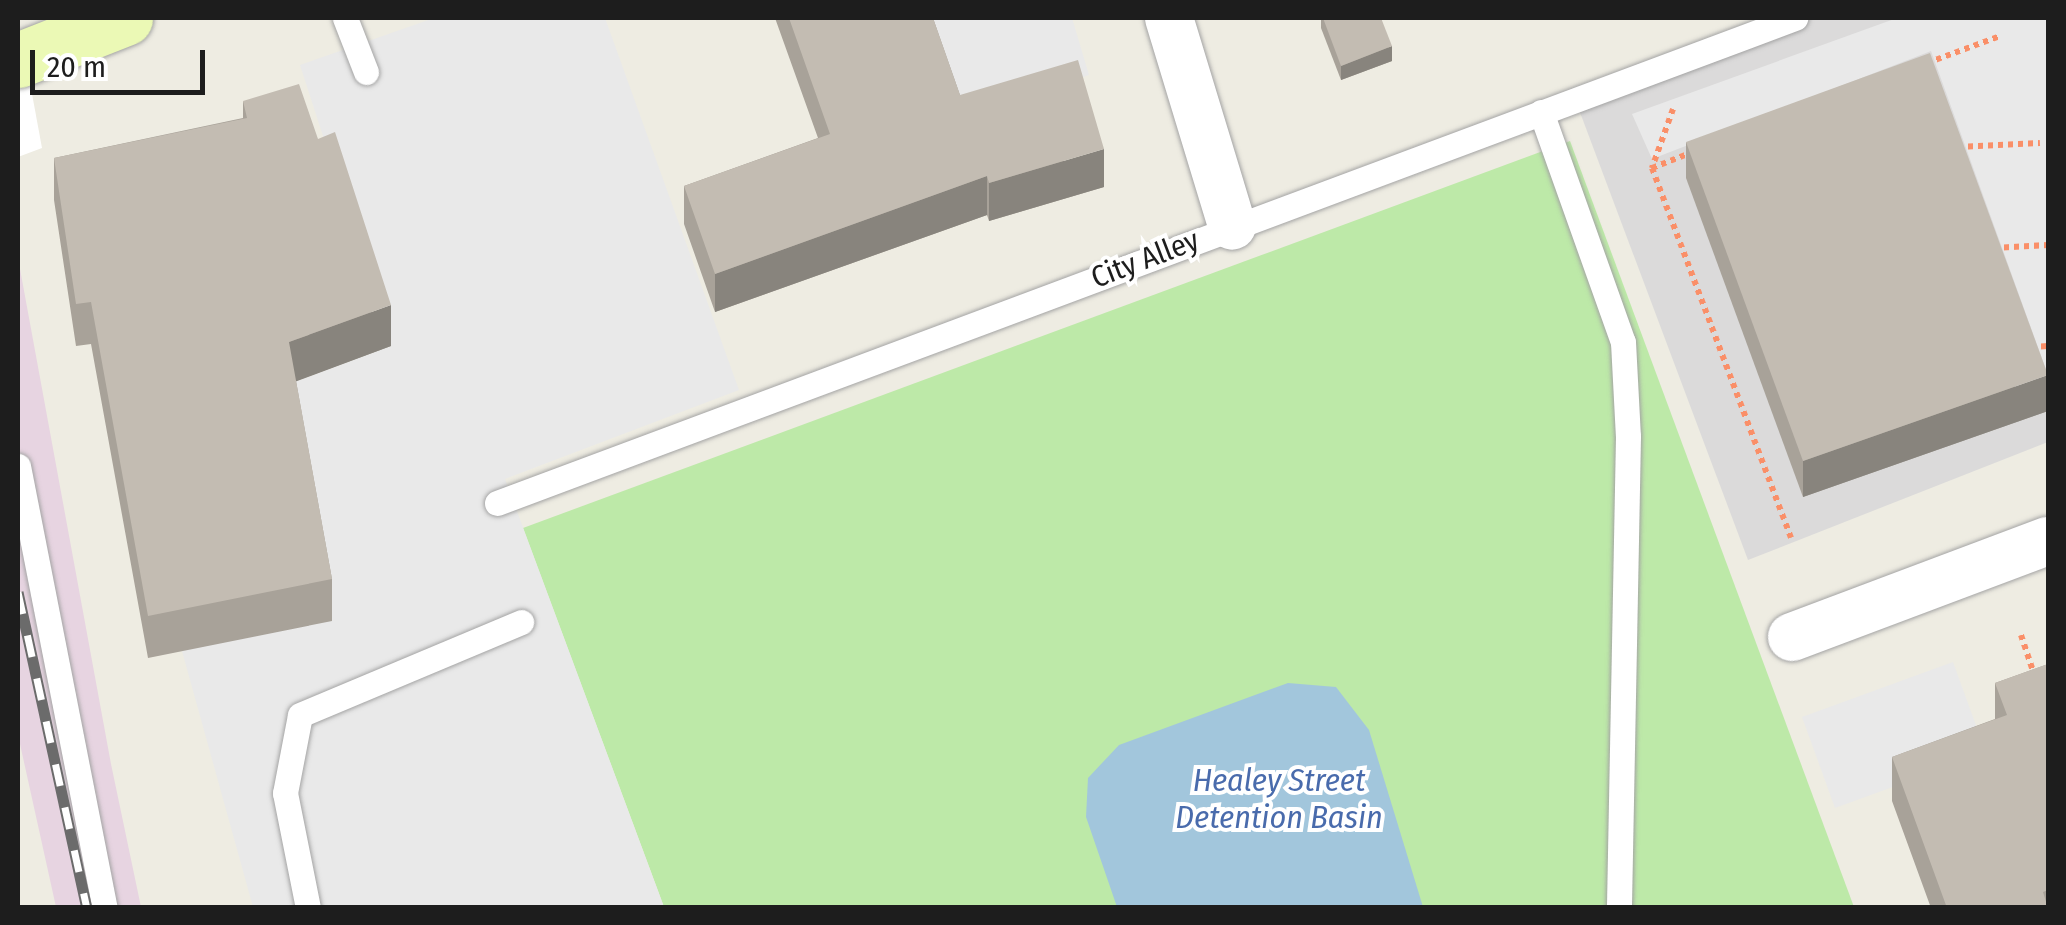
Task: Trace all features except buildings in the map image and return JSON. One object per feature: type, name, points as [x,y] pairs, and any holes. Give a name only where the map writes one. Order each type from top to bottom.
[{"type":"main road","points":[[18,60],[125,18]]},
{"type":"street","points":[[1169,18],[1232,226]]},
{"type":"street","points":[[1792,637],[2048,541]]},
{"type":"lane","points":[[345,18],[366,72]]},
{"type":"lane","name":"City Alley","points":[[497,503],[1795,18]]},
{"type":"lane","points":[[1541,112],[1623,342],[1628,436],[1619,908]]},
{"type":"lane","points":[[18,466],[105,908]]},
{"type":"lane","points":[[308,908],[285,793],[300,715],[521,622]]},
{"type":"path","points":[[1908,70],[2000,36]]},
{"type":"path","points":[[1692,56],[1652,168],[1792,538]]},
{"type":"path","points":[[1951,147],[2040,143]]},
{"type":"path","points":[[1652,168],[1707,147]]},
{"type":"path","points":[[1978,249],[2048,245]]},
{"type":"path","points":[[2025,348],[2048,346]]},
{"type":"path","points":[[2021,635],[2039,687]]},
{"type":"shaded area","points":[[434,18],[605,18],[739,390],[505,479],[664,907],[253,907],[182,651],[289,384],[391,346],[300,65]]},
{"type":"shaded area","points":[[919,18],[1072,18],[1089,75],[954,121]]},
{"type":"shaded area","points":[[1795,18],[2048,18],[2048,442],[1748,560],[1575,99]]},
{"type":"shaded area","points":[[1897,18],[2048,18],[2048,375],[1931,51],[1652,159],[1632,114]]},
{"type":"shaded area","points":[[18,258],[141,907],[56,907],[18,735]]},
{"type":"shaded area","points":[[1953,662],[1986,753],[1835,808],[1802,717]]},
{"type":"green space","points":[[1570,141],[1854,907],[664,907],[523,528]]},
{"type":"water","name":"Healey Street Detention Basin","points":[[1288,683],[1336,687],[1369,730],[1423,907],[1117,907],[1086,817],[1088,778],[1119,745]]},
{"type":"pier","points":[[18,18],[42,148],[18,157]]},
{"type":"railway","points":[[18,592],[87,908]]}]
